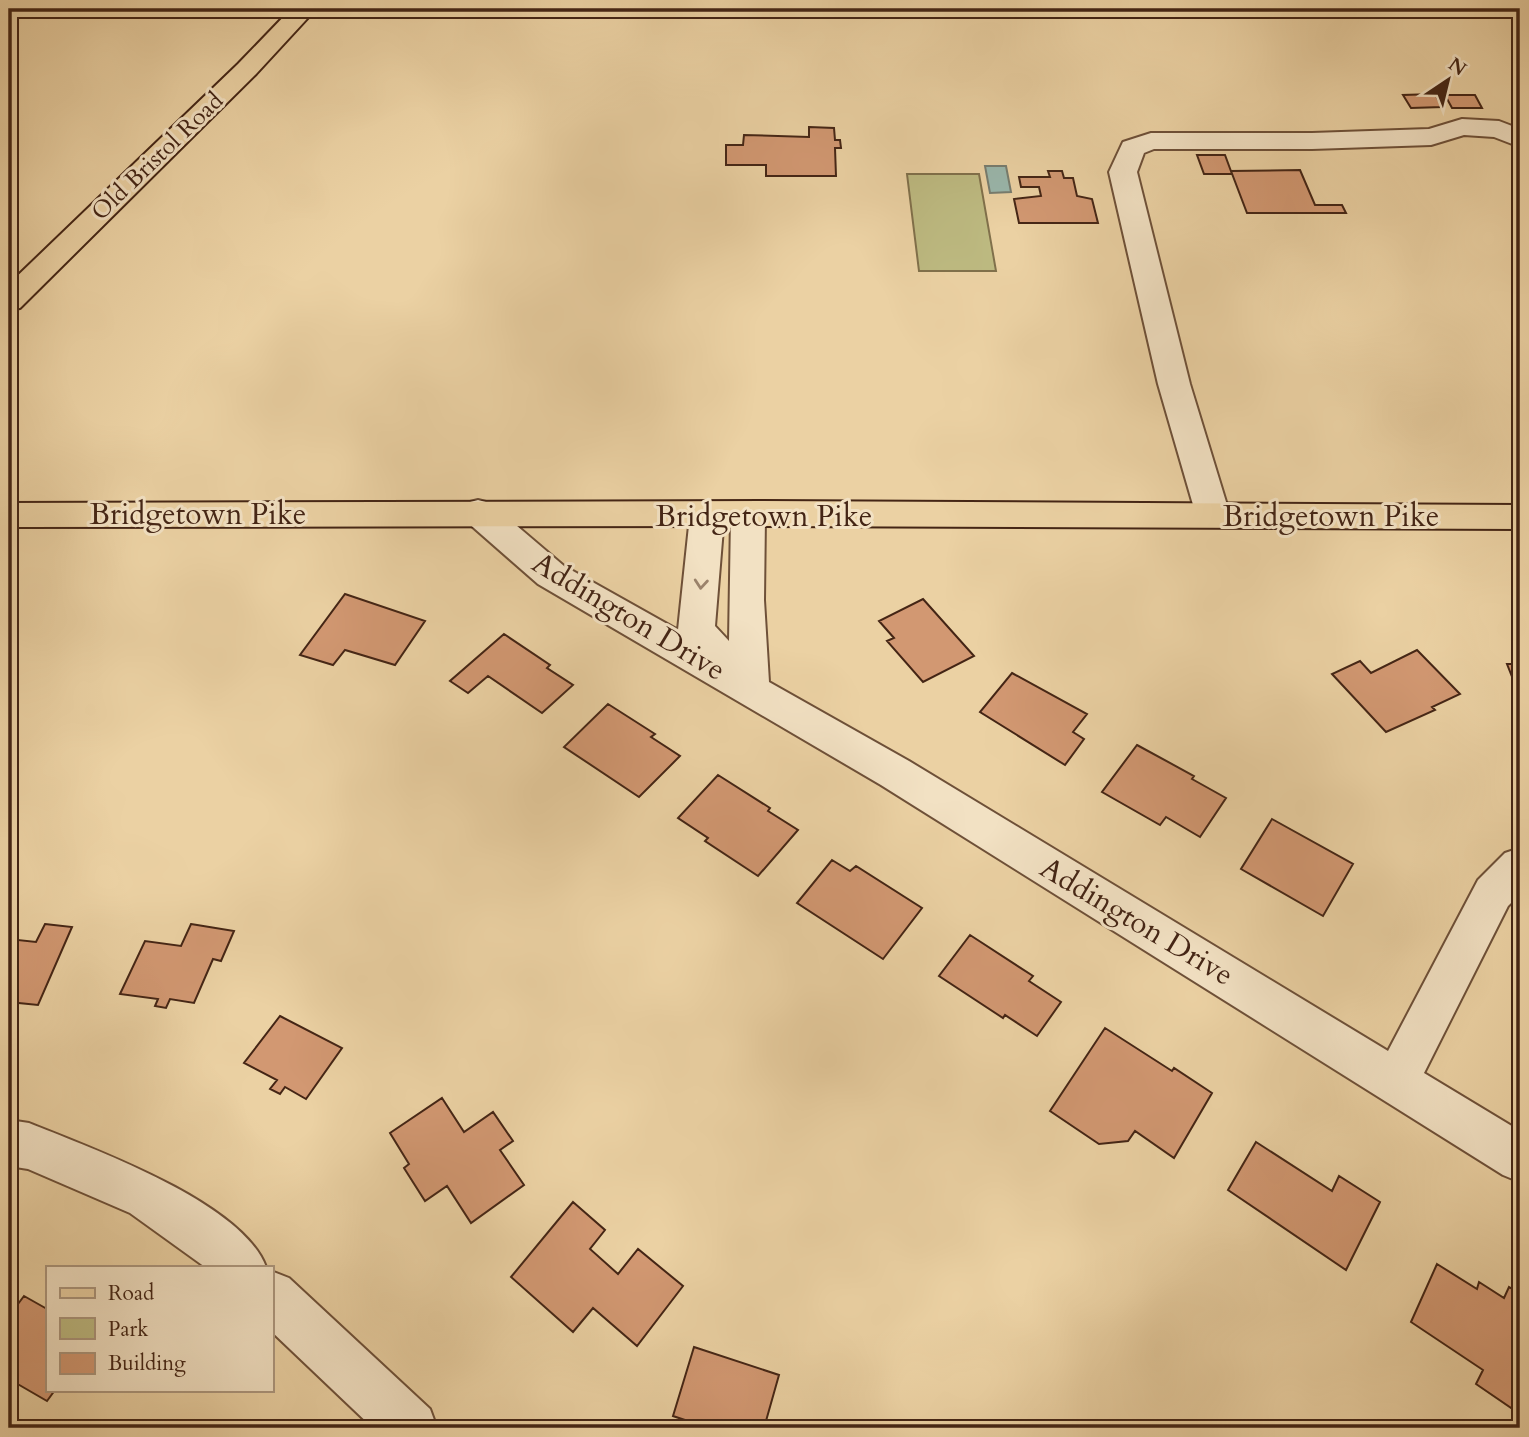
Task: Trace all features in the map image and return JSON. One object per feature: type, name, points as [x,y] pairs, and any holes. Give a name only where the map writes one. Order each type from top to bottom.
[{"type":"main road","name":"Old Bristol Road","points":[[10,298],[247,69],[304,9]]},
{"type":"main road","name":"Bridgetown Pike","points":[[9,515],[478,512],[707,516],[1520,517]]},
{"type":"street","points":[[1213,516],[1174,384],[1123,172],[1132,148],[1151,141],[1312,141],[1431,137],[1462,127],[1499,130],[1520,139]]},
{"type":"street","name":"Addington Drive","points":[[478,512],[551,575],[895,773],[1520,1158]]},
{"type":"street","name":"Addington Drive","points":[[707,516],[696,630],[750,689]]},
{"type":"street","name":"Addington Drive","points":[[748,516],[746,600],[750,689]]},
{"type":"street","points":[[1397,1080],[1493,893],[1520,866]]},
{"type":"street","points":[[9,1143],[29,1146],[147,1196],[217,1245],[239,1266]]},
{"type":"street","points":[[273,1298],[411,1428]]},
{"type":"green space","points":[[907,174],[979,174],[996,271],[919,271]]},
{"type":"shaded area","points":[[985,166],[1006,166],[1011,192],[990,193]]},
{"type":"building","points":[[1435,94],[1442,107],[1411,108],[1403,95]]},
{"type":"building","points":[[1445,95],[1475,95],[1482,108],[1452,108]]},
{"type":"building","points":[[809,127],[834,128],[835,140],[840,140],[841,148],[835,148],[836,176],[766,176],[766,165],[726,165],[726,145],[743,145],[744,135],[809,137]]},
{"type":"building","points":[[1197,155],[1225,155],[1232,174],[1204,174]]},
{"type":"building","points":[[1300,170],[1315,205],[1342,205],[1346,213],[1247,213],[1231,171]]},
{"type":"building","points":[[1048,171],[1062,171],[1064,178],[1073,178],[1077,196],[1092,199],[1098,223],[1019,223],[1014,199],[1041,196],[1039,187],[1021,187],[1019,177],[1050,177]]},
{"type":"building","points":[[345,594],[425,621],[395,665],[345,650],[333,665],[300,655]]},
{"type":"building","points":[[923,599],[974,656],[923,682],[887,641],[894,638],[879,621]]},
{"type":"building","points":[[504,634],[550,665],[547,668],[573,685],[542,713],[488,676],[468,693],[450,681]]},
{"type":"building","points":[[1417,650],[1460,694],[1432,707],[1435,710],[1386,732],[1332,674],[1360,661],[1371,673]]},
{"type":"building","points":[[1507,664],[1520,664],[1520,697]]},
{"type":"building","points":[[1012,673],[1087,714],[1073,732],[1084,739],[1065,765],[980,712]]},
{"type":"building","points":[[608,704],[655,734],[651,737],[680,756],[639,797],[564,747]]},
{"type":"building","points":[[1137,745],[1194,776],[1192,779],[1226,798],[1200,837],[1166,817],[1160,825],[1102,792]]},
{"type":"building","points":[[718,775],[770,808],[768,811],[798,830],[758,876],[705,841],[708,838],[678,818]]},
{"type":"building","points":[[1272,819],[1353,864],[1323,916],[1241,869]]},
{"type":"building","points":[[832,860],[850,871],[856,866],[922,908],[883,959],[797,903]]},
{"type":"building","points":[[45,924],[72,927],[38,1005],[9,1002],[9,939],[36,942]]},
{"type":"building","points":[[191,924],[234,931],[221,961],[213,959],[194,1003],[170,999],[166,1008],[155,1006],[158,999],[120,994],[145,941],[181,946]]},
{"type":"building","points":[[970,935],[1033,976],[1029,981],[1061,1002],[1037,1036],[1005,1015],[1003,1018],[939,976]]},
{"type":"building","points":[[280,1016],[342,1048],[306,1099],[285,1087],[280,1094],[270,1089],[277,1080],[244,1063]]},
{"type":"building","points":[[1105,1028],[1212,1093],[1174,1158],[1135,1131],[1128,1141],[1099,1144],[1050,1111]]},
{"type":"building","points":[[442,1098],[464,1132],[493,1112],[513,1141],[500,1150],[524,1185],[471,1223],[447,1186],[425,1201],[404,1168],[409,1164],[390,1133]]},
{"type":"building","points":[[1256,1142],[1332,1191],[1339,1176],[1380,1202],[1346,1270],[1228,1190]]},
{"type":"building","points":[[573,1202],[605,1230],[590,1249],[618,1274],[638,1249],[683,1286],[637,1346],[593,1308],[573,1332],[511,1277]]},
{"type":"building","points":[[1437,1264],[1477,1289],[1479,1282],[1504,1298],[1509,1287],[1520,1294],[1520,1414],[1476,1384],[1483,1370],[1411,1322]]},
{"type":"building","points":[[24,1296],[46,1308],[46,1392],[54,1392],[47,1401],[9,1379],[9,1316]]},
{"type":"building","points":[[694,1347],[779,1375],[764,1428],[709,1428],[673,1416]]}]
